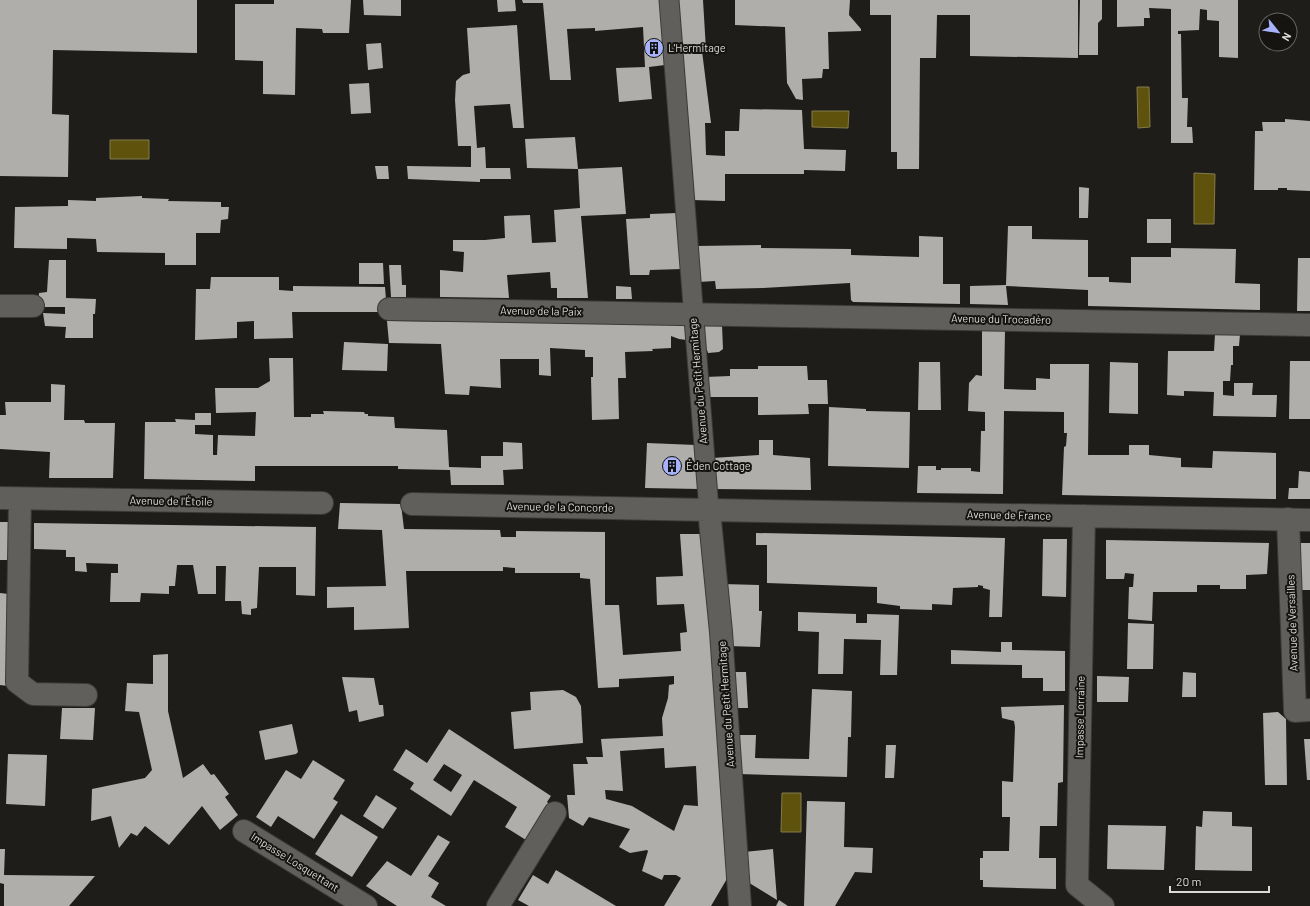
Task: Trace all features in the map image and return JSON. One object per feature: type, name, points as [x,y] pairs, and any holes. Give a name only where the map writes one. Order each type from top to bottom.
[{"type":"street","points":[[0,306],[33,306]]},
{"type":"street","name":"Avenue de la Paix","points":[[389,309],[692,314]]},
{"type":"street","name":"Avenue du Trocadéro","points":[[692,314],[1310,325]]},
{"type":"street","name":"Avenue de l'Étoile","points":[[86,695],[33,694],[17,682],[10,499],[322,503]]},
{"type":"street","name":"Avenue de la Concorde","points":[[412,504],[709,510]]},
{"type":"street","name":"Avenue de France","points":[[709,510],[1310,520]]},
{"type":"street","name":"Avenue du Petit Hermitage","points":[[709,510],[720,632],[740,906]]},
{"type":"street","name":"Impasse Lorraine","points":[[1084,516],[1077,885],[1103,906]]},
{"type":"street","name":"Avenue de Versailles","points":[[1288,519],[1295,711],[1310,710]]},
{"type":"street","points":[[498,906],[555,813]]},
{"type":"street","name":"Impasse Losquettant","points":[[244,831],[366,906]]},
{"type":"lane","name":"Avenue du Petit Hermitage","points":[[669,0],[692,314],[709,510]]},
{"type":"shaded area","points":[[1137,87],[1149,87],[1150,127],[1138,128]]},
{"type":"shaded area","points":[[812,111],[849,111],[848,128],[812,127]]},
{"type":"shaded area","points":[[110,140],[149,140],[149,159],[110,159]]},
{"type":"shaded area","points":[[1194,173],[1215,174],[1214,224],[1194,224]]},
{"type":"shaded area","points":[[782,793],[801,793],[801,832],[781,832]]},
{"type":"building","points":[[0,0],[197,0],[197,53],[53,50],[52,114],[69,115],[68,177],[0,176]]},
{"type":"building","points":[[274,0],[351,0],[349,33],[323,33],[322,29],[296,28],[295,95],[263,94],[263,61],[235,60],[235,4],[274,4]]},
{"type":"building","points":[[363,0],[401,0],[401,16],[364,15]]},
{"type":"building","points":[[497,0],[515,0],[516,11],[498,12]]},
{"type":"building","points":[[522,0],[660,0],[665,65],[649,67],[652,99],[619,102],[616,68],[645,67],[643,27],[595,31],[595,28],[567,29],[571,80],[550,80],[543,3],[523,3]]},
{"type":"building","points":[[676,0],[703,0],[706,50],[702,51],[711,123],[705,123],[706,155],[725,156],[725,131],[739,131],[740,109],[802,110],[804,149],[846,150],[845,171],[804,170],[804,174],[725,174],[725,201],[692,200]]},
{"type":"building","points":[[735,0],[850,0],[849,15],[861,31],[828,32],[829,69],[823,69],[822,78],[802,79],[803,100],[796,99],[787,83],[785,27],[735,25]]},
{"type":"building","points":[[870,0],[1078,0],[1078,58],[970,56],[970,15],[937,15],[936,58],[920,58],[919,169],[897,169],[897,152],[891,152],[891,15],[870,15]]},
{"type":"building","points":[[1080,0],[1102,0],[1102,19],[1098,23],[1098,55],[1079,55]]},
{"type":"building","points":[[1117,0],[1238,0],[1238,58],[1219,57],[1219,21],[1207,20],[1207,10],[1200,9],[1199,30],[1178,31],[1178,34],[1181,34],[1182,98],[1188,98],[1187,127],[1192,127],[1193,143],[1171,143],[1171,9],[1149,8],[1150,18],[1144,18],[1144,26],[1117,27]]},
{"type":"building","points":[[517,25],[524,128],[513,128],[510,104],[474,106],[477,148],[485,147],[486,168],[510,168],[511,179],[480,179],[480,182],[408,179],[407,166],[471,167],[471,146],[458,146],[455,100],[456,81],[463,75],[470,73],[467,28]]},
{"type":"building","points":[[381,43],[383,68],[368,70],[366,44]]},
{"type":"building","points":[[369,83],[371,113],[351,114],[349,84]]},
{"type":"building","points":[[1285,119],[1310,121],[1310,191],[1287,190],[1287,188],[1278,188],[1278,190],[1254,190],[1255,131],[1263,131],[1262,122],[1285,122]]},
{"type":"building","points":[[575,137],[578,169],[527,168],[525,139]]},
{"type":"building","points":[[375,166],[388,166],[389,179],[377,179]]},
{"type":"building","points":[[622,167],[626,214],[581,216],[588,298],[557,298],[557,288],[551,288],[550,272],[507,275],[509,298],[440,297],[440,270],[463,272],[464,252],[453,251],[453,240],[485,240],[505,238],[504,216],[530,215],[532,243],[556,242],[554,210],[580,208],[578,169]]},
{"type":"building","points":[[1079,187],[1089,188],[1088,218],[1079,218]]},
{"type":"building","points":[[142,196],[142,198],[169,199],[168,201],[221,202],[221,207],[229,207],[228,219],[221,220],[220,233],[196,233],[196,265],[165,265],[165,253],[97,252],[96,239],[67,238],[67,249],[14,248],[15,207],[68,206],[68,200],[96,201],[96,198]]},
{"type":"building","points":[[677,213],[682,269],[650,270],[649,275],[630,275],[626,219],[650,218],[650,214]]},
{"type":"building","points":[[1147,219],[1171,219],[1171,243],[1147,243]]},
{"type":"building","points":[[1008,226],[1032,226],[1032,239],[1088,240],[1088,277],[1109,277],[1109,282],[1131,283],[1131,257],[1171,257],[1171,248],[1236,249],[1235,283],[1260,284],[1260,310],[1088,306],[1088,290],[1006,286],[1008,305],[970,304],[970,286],[1006,285]]},
{"type":"building","points":[[919,236],[943,237],[943,284],[960,284],[960,304],[853,302],[851,300],[850,283],[716,289],[715,281],[699,282],[696,246],[761,245],[761,248],[851,249],[851,255],[919,257]]},
{"type":"building","points":[[1298,258],[1310,258],[1310,311],[1297,311]]},
{"type":"building","points":[[49,260],[66,260],[66,298],[96,299],[95,314],[93,314],[93,338],[65,338],[66,327],[45,326],[43,313],[65,314],[65,307],[38,307],[39,293],[47,292]]},
{"type":"building","points":[[359,263],[383,263],[384,284],[359,284]]},
{"type":"building","points":[[389,265],[401,265],[402,285],[406,285],[406,297],[391,297]]},
{"type":"building","points":[[211,277],[279,277],[279,290],[293,291],[293,286],[385,287],[387,312],[292,312],[293,338],[254,339],[254,321],[237,322],[237,338],[195,340],[196,289],[210,289]]},
{"type":"building","points":[[616,286],[631,287],[632,299],[616,299]]},
{"type":"building","points":[[387,321],[686,324],[687,340],[671,336],[671,348],[652,349],[653,351],[625,352],[626,378],[618,378],[619,419],[592,420],[591,377],[593,377],[593,357],[585,357],[585,350],[550,348],[551,376],[539,375],[539,359],[500,359],[501,388],[470,386],[469,395],[445,394],[441,344],[389,343]]},
{"type":"building","points":[[701,324],[722,325],[723,349],[719,352],[708,353],[707,350],[703,350]]},
{"type":"building","points":[[982,330],[1005,330],[1004,389],[1036,390],[1036,378],[1050,379],[1050,364],[1089,364],[1088,455],[1129,455],[1129,445],[1149,445],[1149,455],[1181,458],[1181,467],[1212,468],[1213,451],[1276,453],[1276,499],[1062,495],[1064,447],[1066,446],[1067,433],[1064,433],[1064,412],[1004,411],[1003,494],[917,493],[918,466],[936,466],[936,470],[941,470],[941,468],[971,468],[971,471],[980,472],[981,431],[985,431],[985,412],[968,411],[969,383],[976,375],[982,376]]},
{"type":"building","points":[[1215,334],[1240,334],[1239,346],[1233,346],[1233,365],[1231,365],[1230,381],[1223,381],[1223,395],[1234,396],[1234,383],[1253,383],[1252,395],[1277,395],[1276,417],[1213,416],[1214,392],[1184,391],[1184,396],[1167,395],[1168,351],[1214,351]]},
{"type":"building","points":[[344,342],[388,344],[387,371],[342,370]]},
{"type":"building","points":[[269,358],[293,358],[294,417],[311,417],[311,414],[324,414],[323,411],[364,412],[365,414],[368,414],[368,416],[394,417],[395,428],[447,430],[449,467],[481,468],[481,456],[503,456],[503,442],[522,443],[523,469],[503,470],[504,485],[451,485],[450,470],[398,469],[398,466],[255,466],[255,481],[144,479],[145,422],[176,422],[175,419],[195,420],[195,413],[211,413],[211,425],[195,425],[195,434],[213,435],[213,455],[217,455],[218,435],[255,436],[256,412],[216,413],[215,388],[258,388],[270,381]]},
{"type":"building","points":[[1290,361],[1310,361],[1310,419],[1289,419]]},
{"type":"building","points":[[919,362],[940,362],[941,410],[918,410]]},
{"type":"building","points":[[1110,362],[1138,363],[1138,414],[1109,413]]},
{"type":"building","points":[[758,366],[807,366],[808,380],[827,380],[828,404],[808,404],[809,414],[758,415],[758,397],[707,397],[705,377],[730,376],[730,369],[758,369]]},
{"type":"building","points":[[51,384],[65,385],[64,420],[84,420],[85,423],[115,423],[113,478],[49,478],[50,452],[0,449],[0,415],[6,415],[5,402],[51,402]]},
{"type":"building","points":[[829,407],[866,409],[866,411],[910,412],[909,468],[828,466]]},
{"type":"building","points":[[759,440],[773,440],[773,455],[810,458],[811,490],[714,489],[712,458],[759,455]]},
{"type":"building","name":"Éden Cottage","points":[[647,443],[696,445],[699,489],[645,488]]},
{"type":"building","points":[[1299,471],[1310,472],[1310,499],[1288,499],[1289,488],[1298,488]]},
{"type":"building","points":[[340,503],[401,504],[404,529],[500,530],[501,537],[516,537],[516,531],[605,532],[605,605],[619,605],[623,655],[681,651],[680,633],[687,632],[684,604],[657,605],[656,577],[683,576],[680,534],[703,534],[728,877],[711,906],[664,906],[681,878],[676,875],[664,875],[662,880],[642,871],[648,851],[630,853],[619,847],[630,829],[589,817],[583,826],[569,818],[567,795],[575,795],[573,764],[588,764],[586,757],[603,757],[601,739],[663,736],[662,718],[668,698],[669,685],[674,684],[674,676],[619,679],[619,687],[598,688],[590,579],[580,578],[580,573],[515,573],[515,568],[503,567],[503,571],[406,571],[409,628],[354,630],[354,607],[327,608],[327,587],[386,586],[382,530],[338,529]],"holes":[[[664,748],[665,768],[696,766],[698,806],[684,805],[674,831],[632,806],[606,799],[605,790],[623,791],[620,751]]]},
{"type":"building","points":[[0,522],[11,522],[10,560],[0,560]]},
{"type":"building","points":[[34,523],[316,527],[315,596],[296,595],[296,567],[259,567],[257,608],[251,609],[251,615],[242,614],[241,601],[225,601],[226,566],[216,566],[216,594],[198,594],[193,565],[177,565],[175,586],[169,586],[169,594],[141,593],[140,602],[110,602],[111,573],[118,573],[118,564],[86,563],[87,572],[75,571],[75,557],[66,557],[66,550],[34,549]]},
{"type":"building","points":[[756,533],[1005,538],[1002,617],[989,617],[990,590],[978,585],[978,587],[953,588],[952,605],[932,604],[932,610],[900,609],[900,606],[877,603],[877,587],[767,583],[767,545],[756,545]]},
{"type":"building","points":[[1043,539],[1067,539],[1066,597],[1042,596]]},
{"type":"building","points":[[1106,540],[1269,543],[1267,574],[1246,575],[1246,589],[1220,589],[1220,585],[1197,585],[1197,592],[1153,592],[1152,621],[1128,619],[1129,587],[1133,587],[1134,574],[1125,573],[1124,579],[1106,579]]},
{"type":"building","points":[[1298,543],[1310,543],[1310,590],[1297,590]]},
{"type":"building","points":[[723,584],[759,585],[759,611],[762,611],[760,647],[728,646]]},
{"type":"building","points":[[0,593],[9,594],[8,686],[0,685]]},
{"type":"building","points":[[798,612],[856,614],[856,623],[867,623],[867,614],[899,615],[897,675],[880,675],[881,640],[844,639],[843,674],[818,674],[819,632],[798,631]]},
{"type":"building","points":[[1128,623],[1154,624],[1153,669],[1127,669]]},
{"type":"building","points":[[1001,642],[1012,642],[1012,650],[1065,651],[1065,691],[1043,691],[1043,678],[1022,678],[1022,665],[951,664],[951,650],[1001,652]]},
{"type":"building","points":[[168,654],[168,711],[183,778],[203,764],[211,775],[214,774],[229,794],[225,797],[238,815],[220,830],[202,806],[169,845],[145,826],[137,836],[131,833],[119,848],[111,816],[91,821],[92,789],[145,778],[152,770],[139,712],[125,711],[127,683],[153,684],[153,655]]},
{"type":"building","points":[[730,672],[746,672],[748,708],[733,708]]},
{"type":"building","points":[[1183,672],[1196,673],[1196,697],[1182,697]]},
{"type":"building","points":[[1097,676],[1129,677],[1128,702],[1097,702]]},
{"type":"building","points":[[342,677],[374,678],[379,705],[383,705],[384,716],[359,722],[357,710],[349,712]]},
{"type":"building","points":[[812,689],[852,691],[851,737],[848,737],[847,777],[738,774],[735,735],[756,735],[755,758],[809,759]]},
{"type":"building","points":[[563,690],[576,697],[581,706],[583,743],[514,749],[511,712],[531,710],[530,692]]},
{"type":"building","points":[[1064,705],[1063,782],[1058,783],[1057,826],[1040,826],[1039,858],[1056,858],[1056,889],[983,887],[983,880],[980,880],[980,858],[983,858],[983,851],[1009,851],[1010,817],[1002,817],[1002,781],[1013,782],[1015,727],[1014,721],[1002,718],[1001,707]]},
{"type":"building","points":[[62,708],[95,708],[93,740],[60,739]]},
{"type":"building","points":[[1278,712],[1286,719],[1287,785],[1265,785],[1263,713]]},
{"type":"building","points":[[292,724],[298,752],[296,754],[265,760],[259,731]]},
{"type":"building","points":[[449,729],[551,796],[547,802],[549,804],[526,840],[505,827],[517,807],[474,780],[451,816],[410,789],[414,783],[393,770],[406,749],[427,763]],"holes":[[[444,764],[462,775],[451,792],[433,780]]]},
{"type":"building","points":[[1304,739],[1310,739],[1310,780],[1307,780]]},
{"type":"building","points":[[886,745],[896,745],[894,778],[885,778]]},
{"type":"building","points":[[8,754],[47,755],[45,806],[6,804]]},
{"type":"building","points":[[313,760],[345,780],[333,799],[338,802],[314,839],[278,816],[271,827],[256,817],[286,770],[301,779]]},
{"type":"building","points":[[376,795],[397,808],[383,829],[363,816]]},
{"type":"building","points":[[807,801],[845,802],[844,847],[873,848],[872,873],[855,872],[835,906],[804,906]]},
{"type":"building","points":[[1203,811],[1232,812],[1232,826],[1252,827],[1252,871],[1195,870],[1196,826],[1202,827]]},
{"type":"building","points":[[341,814],[378,837],[352,877],[315,854]]},
{"type":"building","points":[[1108,825],[1166,826],[1164,870],[1107,869]]},
{"type":"building","points":[[438,835],[450,842],[428,876],[439,883],[431,897],[446,906],[397,906],[366,886],[387,861],[411,876]]},
{"type":"building","points":[[0,849],[5,849],[4,875],[95,876],[69,906],[4,906],[4,884],[0,883]]},
{"type":"building","points":[[773,849],[777,900],[746,881],[744,852]]},
{"type":"building","points":[[556,870],[616,906],[529,906],[518,900],[533,875],[548,884]]},
{"type":"building","points":[[779,900],[788,906],[776,906]]},
{"type":"place","name":"L'Hermitage","points":[[654,48]]},
{"type":"place","name":"Éden Cottage","points":[[672,466]]}]
